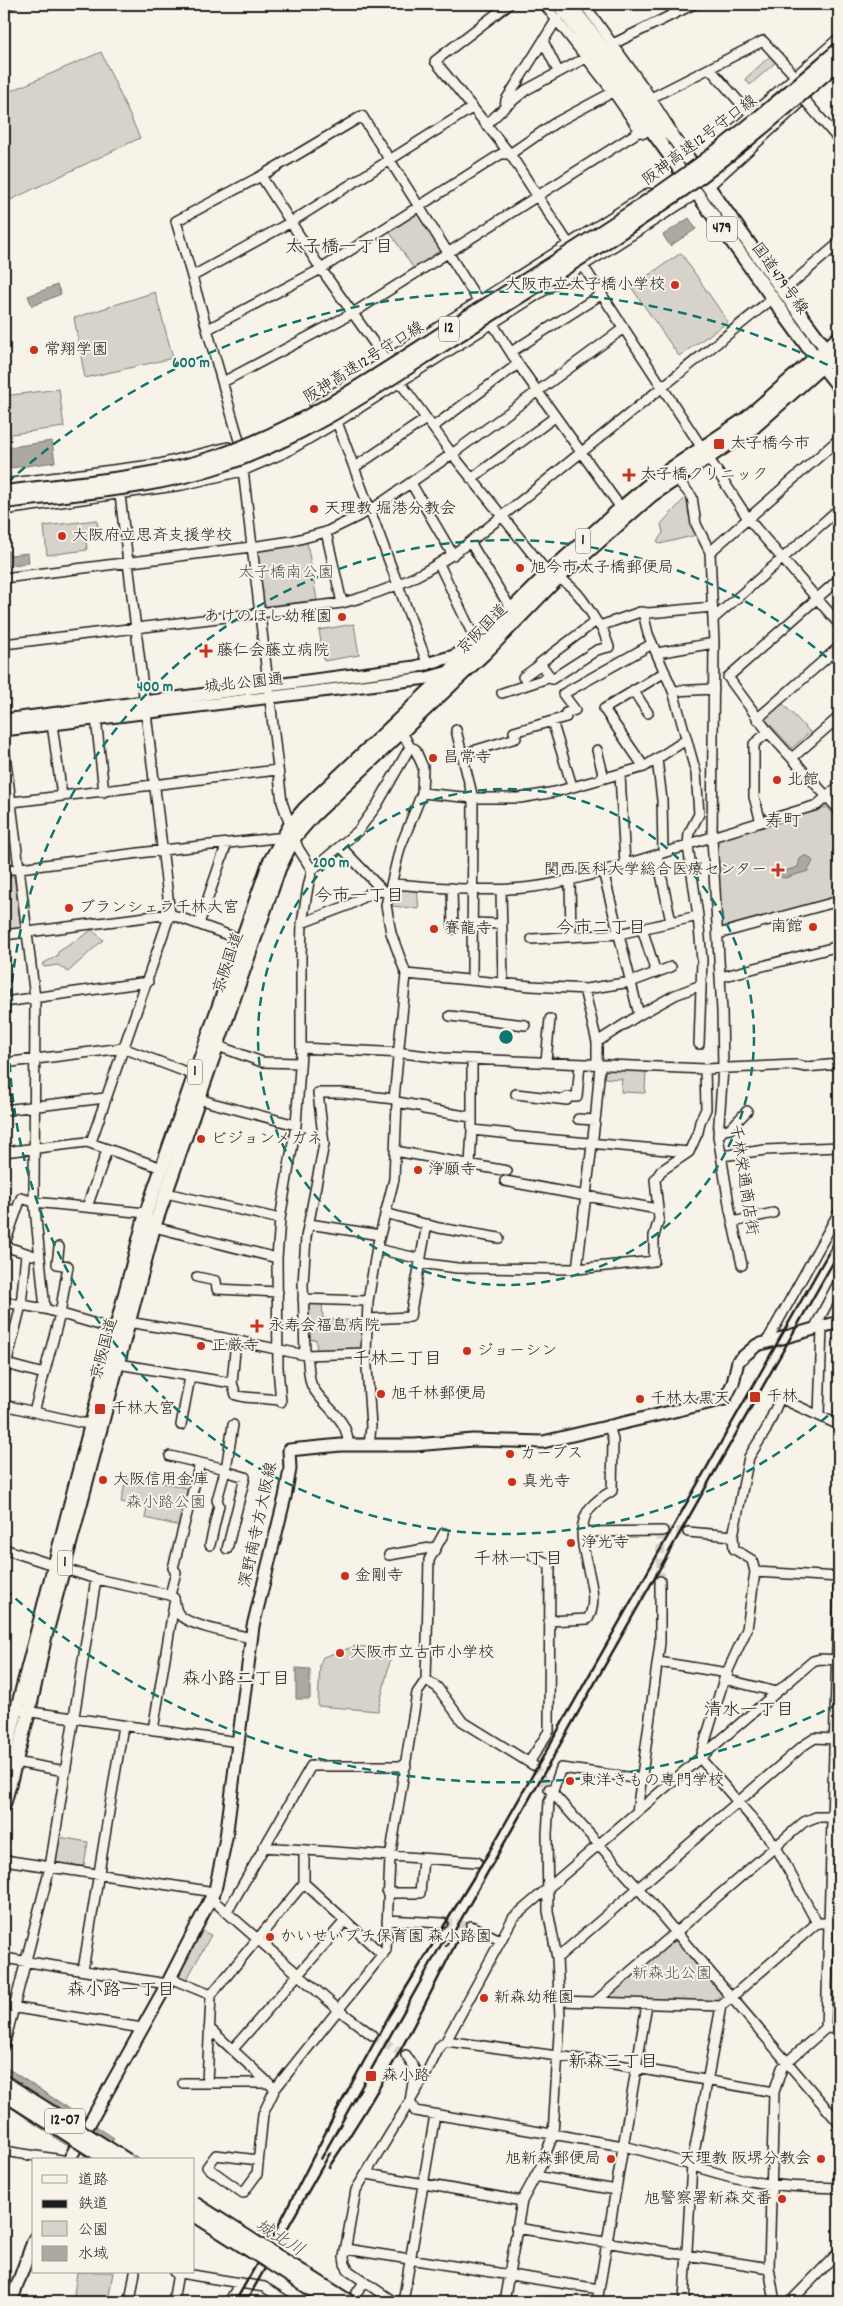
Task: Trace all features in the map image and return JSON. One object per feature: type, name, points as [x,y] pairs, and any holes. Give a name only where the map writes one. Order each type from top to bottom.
[{"type":"highway","name":"479","points":[[558,4],[623,90]]},
{"type":"highway","name":"479","points":[[570,4],[623,90]]},
{"type":"highway","name":"阪神高速12号守口線","points":[[4,492],[148,473],[188,464],[240,448],[303,419],[392,365],[662,192],[712,155],[839,49]]},
{"type":"highway","name":"阪神高速12号守口線","points":[[4,502],[177,478],[245,458],[306,430],[380,385],[668,200],[718,163],[839,62]]},
{"type":"highway","name":"国道479号線","points":[[623,90],[696,194],[778,294],[834,356]]},
{"type":"highway","name":"国道479号線","points":[[623,90],[676,140],[778,294],[818,362],[839,387]]},
{"type":"highway","name":"京阪国道","points":[[97,1423],[118,1364],[122,1323],[279,869],[289,834],[312,817],[484,654],[553,576],[620,508],[657,478],[754,428],[818,362],[834,356],[839,337]]},
{"type":"highway","name":"京阪国道","points":[[4,1805],[16,1710],[45,1638],[58,1567],[122,1323],[146,1213],[269,864],[312,802],[448,673],[511,609],[652,496],[677,479],[706,454]]},
{"type":"highway","name":"12-07","points":[[4,2082],[124,2158]]},
{"type":"highway","points":[[4,2094],[104,2158]]},
{"type":"highway","points":[[195,2204],[351,2302]]},
{"type":"highway","points":[[195,2216],[331,2302]]},
{"type":"main road","name":"城北公園通","points":[[269,692],[428,665],[454,656],[476,643]]},
{"type":"main road","name":"城北公園通","points":[[4,720],[144,702],[428,678],[448,673],[484,654]]},
{"type":"main road","name":"城北公園通","points":[[4,730],[96,718],[144,702]]},
{"type":"main road","name":"深野南寺方大阪線","points":[[68,2158],[95,2113],[168,1981],[212,1896],[222,1862],[252,1638],[285,1498],[289,1454],[348,1445],[415,1445],[473,1440],[543,1442],[725,1399],[733,1383],[738,1360],[756,1345],[766,1344],[839,1322]]},
{"type":"main road","points":[[11,2302],[32,2246]]},
{"type":"street","points":[[509,4],[435,62],[510,154],[749,520],[839,624]]},
{"type":"street","points":[[544,4],[587,57],[623,90],[640,131],[656,138]]},
{"type":"street","points":[[584,4],[651,98],[669,125],[676,140]]},
{"type":"street","points":[[614,44],[694,4]]},
{"type":"street","points":[[504,107],[506,100],[557,19]]},
{"type":"street","points":[[693,164],[793,80],[839,38]]},
{"type":"street","points":[[543,40],[558,71]]},
{"type":"street","points":[[651,98],[764,41],[805,99],[839,140]]},
{"type":"street","points":[[486,126],[504,107],[526,90],[587,57]]},
{"type":"street","points":[[710,69],[751,116]]},
{"type":"street","points":[[708,187],[839,70]]},
{"type":"street","points":[[208,329],[321,269],[501,154],[510,154],[555,123],[623,90]]},
{"type":"street","points":[[193,276],[291,222],[472,108]]},
{"type":"street","points":[[312,870],[289,834],[282,802],[258,612],[240,444],[176,221],[261,176],[362,116],[536,392],[620,508]]},
{"type":"street","points":[[223,382],[353,313],[640,131]]},
{"type":"street","points":[[4,484],[159,464],[240,444],[282,425],[681,172]]},
{"type":"street","points":[[261,176],[321,269],[426,419],[501,516],[553,576],[567,583],[583,600],[598,624],[609,647],[597,650],[552,679],[551,677],[502,692]]},
{"type":"street","points":[[4,510],[182,485],[242,471],[286,452],[493,324],[696,194]]},
{"type":"street","points":[[4,644],[342,603],[399,585],[439,564],[470,542],[662,389],[839,243]]},
{"type":"street","points":[[511,352],[602,294]]},
{"type":"street","points":[[4,578],[251,547],[292,541],[326,532],[371,510],[411,483],[624,328]]},
{"type":"street","points":[[433,427],[518,364]]},
{"type":"street","points":[[472,479],[555,417]]},
{"type":"street","points":[[355,467],[426,419]]},
{"type":"street","points":[[337,422],[428,665]]},
{"type":"street","points":[[677,479],[692,497],[696,524],[710,552],[749,520],[839,439]]},
{"type":"street","points":[[411,483],[453,555]]},
{"type":"street","points":[[91,1142],[170,914],[134,628],[120,495]]},
{"type":"street","points":[[523,677],[540,663],[598,624],[643,612],[712,612],[782,559],[839,509]]},
{"type":"street","points":[[326,532],[342,603]]},
{"type":"street","points":[[470,542],[511,609]]},
{"type":"street","name":"千林栄通商店街","points":[[710,552],[714,643],[712,838],[720,974],[723,1069],[718,1136],[742,1265]]},
{"type":"street","points":[[439,564],[476,643]]},
{"type":"street","points":[[673,691],[714,686],[728,677],[839,579]]},
{"type":"street","points":[[643,612],[645,626],[673,691],[696,773],[699,814],[690,833],[688,845],[702,960],[699,1044]]},
{"type":"street","points":[[657,653],[714,643]]},
{"type":"street","points":[[463,754],[566,717],[566,713],[575,710],[563,694],[652,644]]},
{"type":"street","points":[[758,719],[839,647]]},
{"type":"street","points":[[541,664],[551,677]]},
{"type":"street","points":[[644,768],[604,710],[633,690],[665,672]]},
{"type":"street","points":[[728,677],[768,732],[839,810]]},
{"type":"street","points":[[633,690],[648,713]]},
{"type":"street","points":[[792,758],[839,716]]},
{"type":"street","points":[[96,718],[104,792]]},
{"type":"street","points":[[552,721],[572,786]]},
{"type":"street","points":[[52,724],[62,796]]},
{"type":"street","points":[[456,730],[474,798],[472,979]]},
{"type":"street","points":[[385,893],[392,884],[400,848],[422,792],[423,767],[415,749],[410,746],[402,732]]},
{"type":"street","points":[[761,822],[754,797],[754,744],[768,732]]},
{"type":"street","points":[[422,792],[474,798],[520,798],[644,768],[686,740]]},
{"type":"street","points":[[4,746],[7,802],[20,868],[35,998],[34,1202],[45,1309]]},
{"type":"street","points":[[236,1340],[232,1383],[236,1394],[244,1397],[281,1401],[277,1258],[280,1219],[296,1125],[301,1048],[302,923],[312,870],[341,848],[358,831],[377,804],[410,746]]},
{"type":"street","points":[[597,750],[604,778]]},
{"type":"street","points":[[657,760],[662,800],[660,854],[671,922]]},
{"type":"street","points":[[7,802],[155,786],[277,770]]},
{"type":"street","points":[[620,775],[625,864]]},
{"type":"street","points":[[392,884],[501,890],[533,887],[570,880],[817,805],[839,786]]},
{"type":"street","points":[[4,870],[289,834]]},
{"type":"street","points":[[199,924],[227,843]]},
{"type":"street","points":[[341,848],[385,893],[388,920],[406,974],[395,1101],[394,1179],[377,1249],[368,1301],[366,1353],[371,1427],[369,1445]]},
{"type":"street","points":[[603,871],[639,1015]]},
{"type":"street","points":[[570,880],[571,936]]},
{"type":"street","points":[[452,888],[453,930]]},
{"type":"street","points":[[501,890],[503,982]]},
{"type":"street","points":[[302,923],[349,905],[370,893],[385,893]]},
{"type":"street","points":[[718,934],[839,901]]},
{"type":"street","points":[[4,935],[170,914],[242,940]]},
{"type":"street","points":[[532,939],[619,934],[698,916]]},
{"type":"street","points":[[472,923],[502,924]]},
{"type":"street","points":[[642,928],[656,973]]},
{"type":"street","points":[[720,974],[839,946]]},
{"type":"street","points":[[406,974],[584,988],[630,982],[671,968]]},
{"type":"street","points":[[4,1002],[148,982]]},
{"type":"street","points":[[597,1042],[675,995],[701,985]]},
{"type":"street","points":[[577,1268],[595,1120],[598,1065],[597,1042],[584,988]]},
{"type":"street","points":[[450,1016],[525,1025]]},
{"type":"street","points":[[546,1060],[550,1019]]},
{"type":"street","points":[[218,1046],[262,1062],[300,1063]]},
{"type":"street","points":[[4,1063],[123,1048],[194,1075],[200,1099],[296,1125]]},
{"type":"street","points":[[301,1048],[472,1059],[546,1060],[598,1065],[723,1069],[796,1065],[806,1067],[839,1064]]},
{"type":"street","points":[[470,1164],[472,1059]]},
{"type":"street","points":[[516,1094],[566,1100],[567,1097],[577,1098],[580,1064]]},
{"type":"street","points":[[377,1249],[420,1261],[457,1268],[577,1268],[654,1261],[654,1236],[659,1218],[655,1180],[661,1171],[689,1152],[698,1132],[706,1109],[705,1068]]},
{"type":"street","points":[[348,1445],[346,1432],[339,1417],[319,1396],[311,1384],[306,1355],[303,1299],[306,1237],[324,1144],[318,1092],[342,1093],[395,1101],[434,1111],[472,1117]]},
{"type":"street","points":[[4,1110],[105,1098]]},
{"type":"street","points":[[432,1121],[434,1111]]},
{"type":"street","points":[[718,1136],[724,1130],[730,1129],[747,1111]]},
{"type":"street","points":[[578,1119],[595,1120]]},
{"type":"street","points":[[472,1130],[592,1144],[689,1152]]},
{"type":"street","points":[[4,1152],[91,1142],[108,1150],[162,1168]]},
{"type":"street","points":[[722,1156],[765,1150],[839,1147]]},
{"type":"street","points":[[87,1207],[108,1150]]},
{"type":"street","points":[[395,1152],[507,1171]]},
{"type":"street","points":[[505,1182],[657,1209]]},
{"type":"street","points":[[166,1193],[280,1219]]},
{"type":"street","points":[[40,1256],[26,1254],[4,1246],[21,1198],[34,1202],[146,1213]]},
{"type":"street","points":[[4,1207],[16,1212]]},
{"type":"street","points":[[766,1344],[839,1212]]},
{"type":"street","points":[[385,1213],[427,1224],[499,1238]]},
{"type":"street","points":[[733,1222],[773,1213]]},
{"type":"street","points":[[309,1224],[380,1235]]},
{"type":"street","points":[[367,1319],[410,1317],[427,1224]]},
{"type":"street","points":[[154,1227],[277,1258]]},
{"type":"street","points":[[34,1412],[60,1314],[68,1266],[57,1264],[59,1247]]},
{"type":"street","points":[[4,1374],[21,1305],[26,1254]]},
{"type":"street","points":[[197,1277],[216,1281],[217,1289],[278,1292]]},
{"type":"street","points":[[819,1416],[818,1329],[839,1281]]},
{"type":"street","points":[[303,1299],[368,1301]]},
{"type":"street","points":[[4,1302],[45,1309],[106,1327],[122,1323],[236,1340],[306,1355],[366,1353]]},
{"type":"street","points":[[6,1364],[44,1374]]},
{"type":"street","points":[[118,1364],[232,1383]]},
{"type":"street","points":[[180,1425],[190,1377]]},
{"type":"street","points":[[700,1758],[726,1676],[747,1629],[755,1572],[752,1560],[734,1549],[733,1536],[749,1457],[766,1430],[780,1398],[839,1425]]},
{"type":"street","points":[[4,1405],[82,1423],[97,1423]]},
{"type":"street","points":[[210,1545],[219,1505],[217,1500],[226,1470],[233,1425]]},
{"type":"street","points":[[549,1621],[588,1619],[591,1615],[592,1590],[584,1555],[582,1532],[590,1508],[612,1491],[613,1440],[609,1425]]},
{"type":"street","points":[[170,1456],[226,1470],[245,1477],[227,1549]]},
{"type":"street","points":[[153,1730],[176,1572],[173,1568],[200,1463]]},
{"type":"street","points":[[582,1532],[661,1533]]},
{"type":"street","points":[[688,1532],[733,1536]]},
{"type":"street","points":[[258,2160],[216,2155],[207,2167],[243,2193],[257,2174],[262,2114],[272,2086],[339,2010],[386,1950],[390,1858],[417,1693],[426,1680],[429,1560],[444,1533]]},
{"type":"street","points":[[389,1555],[436,1547]]},
{"type":"street","points":[[4,1549],[96,1579],[172,1597]]},
{"type":"street","points":[[426,1680],[437,1687],[462,1721],[532,1763],[550,1731],[550,1565],[533,1556]]},
{"type":"street","points":[[755,1572],[839,1578],[834,1739],[836,1817],[829,1923],[826,2028]]},
{"type":"street","points":[[4,2046],[50,1867],[96,1579]]},
{"type":"street","points":[[637,1812],[660,1643],[660,1582]]},
{"type":"street","points":[[172,1597],[181,1617],[211,1629],[252,1638]]},
{"type":"street","points":[[394,2302],[346,2268],[344,2257],[356,2190],[424,2078],[440,2046],[446,2042],[513,1918],[813,1661],[820,1659],[837,1660]]},
{"type":"street","points":[[658,1662],[726,1676],[777,1692]]},
{"type":"street","points":[[16,1710],[238,1742]]},
{"type":"street","points":[[83,1970],[123,1726]]},
{"type":"street","points":[[556,1958],[811,1740],[834,1739]]},
{"type":"street","points":[[700,1758],[775,1845],[817,1923]]},
{"type":"street","points":[[10,1760],[65,1771]]},
{"type":"street","points":[[226,1912],[310,1766],[406,1766]]},
{"type":"street","points":[[504,2302],[522,2201],[536,2176],[553,2135],[560,2001],[556,1958],[548,1911],[547,1826],[549,1789],[561,1768],[642,1779]]},
{"type":"street","points":[[549,1789],[638,1888],[839,2123]]},
{"type":"street","points":[[595,2002],[807,1819],[836,1817]]},
{"type":"street","points":[[263,1847],[390,1858],[477,1862]]},
{"type":"street","points":[[207,2083],[211,1995],[304,1883],[304,1850]]},
{"type":"street","points":[[387,1893],[420,1893],[423,1859]]},
{"type":"street","points":[[4,1860],[208,1891],[215,1902],[226,1912],[339,2010],[372,2035]]},
{"type":"street","points":[[304,1883],[382,1955]]},
{"type":"street","points":[[386,1920],[443,1923]]},
{"type":"street","points":[[232,2050],[345,1921]]},
{"type":"street","points":[[684,2302],[692,2164],[721,2006],[817,1923],[839,1923]]},
{"type":"street","points":[[471,1926],[500,1940]]},
{"type":"street","points":[[4,1958],[168,1981],[211,1995]]},
{"type":"street","points":[[560,2001],[721,2006]]},
{"type":"street","points":[[597,2302],[647,2004]]},
{"type":"street","points":[[4,2006],[142,2028]]},
{"type":"street","points":[[209,2028],[272,2086]]},
{"type":"street","points":[[775,2302],[769,2268],[774,2092],[782,2068],[787,2062],[826,2028],[839,2029]]},
{"type":"street","points":[[446,2042],[636,2068],[774,2092]]},
{"type":"street","points":[[406,2055],[415,2070],[410,2101],[415,2111],[624,2146],[657,2153],[749,2181],[772,2185],[839,2188]]},
{"type":"street","points":[[183,2083],[272,2086]]},
{"type":"street","points":[[403,2302],[435,2115]]},
{"type":"street","points":[[4,2151],[59,2158]]},
{"type":"street","points":[[367,2174],[522,2201]]},
{"type":"street","points":[[536,2176],[616,2190]]},
{"type":"street","points":[[516,2228],[769,2268]]},
{"type":"street","points":[[346,2249],[599,2289]]},
{"type":"street","points":[[790,2302],[839,2252]]},
{"type":"street","points":[[130,2302],[135,2274]]},
{"type":"street","points":[[173,2302],[176,2274]]},
{"type":"street","points":[[182,2274],[264,2287],[276,2299],[288,2302]]},
{"type":"street","points":[[351,2302],[364,2282]]},
{"type":"street","points":[[229,2302],[240,2283]]},
{"type":"green space","points":[[101,52],[140,138],[4,203],[4,94]]},
{"type":"green space","points":[[771,55],[777,61],[750,85],[745,79]]},
{"type":"green space","points":[[415,213],[418,214],[441,249],[440,253],[414,269],[389,231]]},
{"type":"green space","points":[[681,253],[728,322],[679,356],[631,287]]},
{"type":"green space","points":[[155,292],[173,358],[85,378],[74,318]]},
{"type":"green space","points":[[59,389],[64,427],[4,435],[4,396]]},
{"type":"green space","points":[[685,498],[689,501],[688,512],[696,535],[660,544],[657,541],[663,533],[661,524]]},
{"type":"green space","points":[[97,520],[99,539],[86,540],[87,550],[47,555],[44,526]]},
{"type":"green space","name":"太子橋南公園","points":[[307,542],[317,600],[266,606],[263,604],[257,553],[259,550]]},
{"type":"green space","points":[[354,624],[359,655],[324,661],[319,630]]},
{"type":"green space","points":[[782,703],[810,732],[792,748],[765,719]]},
{"type":"green space","name":"関西医科大学総合医療センター","points":[[827,807],[839,821],[839,896],[724,928],[721,926],[716,842],[718,839]]},
{"type":"green space","points":[[14,876],[21,928],[4,930],[4,877]]},
{"type":"green space","points":[[401,888],[417,889],[419,909],[392,906],[395,893]]},
{"type":"green space","points":[[92,930],[103,940],[68,972],[58,965],[44,967],[42,964],[57,956],[58,952]]},
{"type":"green space","points":[[606,1068],[646,1069],[645,1093],[621,1092],[622,1079],[602,1078],[603,1070]]},
{"type":"green space","points":[[306,1302],[322,1302],[323,1319],[364,1321],[363,1350],[317,1352],[316,1339],[307,1340]]},
{"type":"green space","name":"森小路公園","points":[[127,1475],[187,1488],[189,1491],[180,1526],[145,1518],[147,1507],[121,1502]]},
{"type":"green space","points":[[356,1646],[385,1649],[390,1661],[378,1711],[318,1706],[320,1664],[323,1657]]},
{"type":"green space","points":[[59,1837],[88,1842],[84,1866],[57,1863],[55,1860]]},
{"type":"green space","points":[[200,1930],[211,1935],[186,1981],[178,1979],[177,1976]]},
{"type":"green space","name":"新森北公園","points":[[676,1941],[721,1994],[717,2001],[611,1999],[610,1994],[671,1942]]},
{"type":"green space","points":[[77,2274],[113,2274],[108,2302],[73,2302]]},
{"type":"water","points":[[4,4],[24,4],[4,13]]},
{"type":"water","points":[[689,218],[696,229],[670,246],[663,235]]},
{"type":"water","points":[[57,285],[61,294],[32,306],[28,296]]},
{"type":"water","points":[[52,441],[55,462],[4,469],[4,448]]},
{"type":"water","points":[[9,551],[10,555],[28,553],[29,563],[4,566],[4,552]]},
{"type":"water","points":[[808,856],[813,861],[808,871],[785,878],[778,877],[778,873],[798,867],[800,859]]},
{"type":"water","points":[[296,1668],[310,1669],[310,1699],[296,1699]]},
{"type":"water","points":[[4,2066],[114,2138],[112,2142],[137,2158],[86,2158],[81,2152],[63,2143],[4,2103]]},
{"type":"pier","points":[[267,2238],[285,2250],[270,2277],[252,2265]]},
{"type":"tunnel","points":[[663,1531],[688,1532]]},
{"type":"tunnel","points":[[660,1581],[661,1536]]},
{"type":"tunnel","points":[[533,1765],[547,1787]]},
{"type":"tunnel","points":[[443,1923],[471,1926]]},
{"type":"tunnel","points":[[372,2035],[406,2055]]},
{"type":"railway","points":[[235,2302],[277,2228],[337,2110],[390,2014],[489,1852],[839,1234]]},
{"type":"railway","points":[[446,1946],[839,1252]]},
{"type":"railway","points":[[321,2159],[446,1936]]},
{"type":"railway","points":[[329,2167],[382,2084],[458,1939]]},
{"type":"railway","points":[[246,2302],[330,2153]]},
{"type":"place","name":"大阪市立太子橋小学校","points":[[675,285]]},
{"type":"place","name":"常翔学園","points":[[34,350]]},
{"type":"place","name":"太子橋今市","points":[[719,444]]},
{"type":"place","name":"太子橋クリニック","points":[[629,475]]},
{"type":"place","name":"天理教 堀港分教会","points":[[314,509]]},
{"type":"place","name":"大阪府立思斉支援学校","points":[[62,536]]},
{"type":"place","name":"旭今市太子橋郵便局","points":[[520,568]]},
{"type":"place","name":"あけのほし幼稚園","points":[[342,617]]},
{"type":"place","name":"藤仁会藤立病院","points":[[206,651]]},
{"type":"place","name":"昌常寺","points":[[433,758]]},
{"type":"place","name":"北館","points":[[777,780]]},
{"type":"place","name":"関西医科大学総合医療センター","points":[[778,870]]},
{"type":"place","name":"ブランシェラ千林大宮","points":[[69,908]]},
{"type":"place","name":"南館","points":[[813,927]]},
{"type":"place","name":"賽龍寺","points":[[434,929]]},
{"type":"place","name":"ビジョンメガネ","points":[[201,1139]]},
{"type":"place","name":"浄願寺","points":[[418,1170]]},
{"type":"place","name":"永寿会福島病院","points":[[257,1326]]},
{"type":"place","name":"正厳寺","points":[[201,1346]]},
{"type":"place","name":"ジョーシン","points":[[467,1351]]},
{"type":"place","name":"旭千林郵便局","points":[[381,1394]]},
{"type":"place","name":"千林","points":[[755,1397]]},
{"type":"place","name":"千林大黒天","points":[[640,1399]]},
{"type":"place","name":"千林大宮","points":[[100,1409]]},
{"type":"place","name":"カーブス","points":[[510,1454]]},
{"type":"place","name":"大阪信用金庫","points":[[103,1480]]},
{"type":"place","name":"真光寺","points":[[512,1482]]},
{"type":"place","name":"浄光寺","points":[[571,1543]]},
{"type":"place","name":"金剛寺","points":[[345,1576]]},
{"type":"place","name":"大阪市立古市小学校","points":[[340,1653]]},
{"type":"place","name":"東洋きもの専門学校","points":[[570,1781]]},
{"type":"place","name":"かいせいプチ保育園 森小路園","points":[[270,1937]]},
{"type":"place","name":"新森幼稚園","points":[[484,1998]]},
{"type":"place","name":"森小路","points":[[371,2076]]},
{"type":"place","name":"旭新森郵便局","points":[[611,2159]]},
{"type":"place","name":"天理教 阪堺分教会","points":[[821,2159]]},
{"type":"place","name":"旭警察署新森交番","points":[[782,2199]]},
{"type":"district","name":"太子橋一丁目","points":[[339,248]]},
{"type":"district","name":"寿町","points":[[783,822]]},
{"type":"district","name":"今市一丁目","points":[[359,897]]},
{"type":"district","name":"今市二丁目","points":[[601,929]]},
{"type":"district","name":"千林二丁目","points":[[397,1360]]},
{"type":"district","name":"千林一丁目","points":[[518,1560]]},
{"type":"district","name":"森小路二丁目","points":[[236,1680]]},
{"type":"district","name":"清水一丁目","points":[[749,1711]]},
{"type":"district","name":"森小路一丁目","points":[[121,1991]]},
{"type":"district","name":"新森三丁目","points":[[613,2063]]},
{"type":"water label","name":"城北川","points":[[279,2239]]}]
